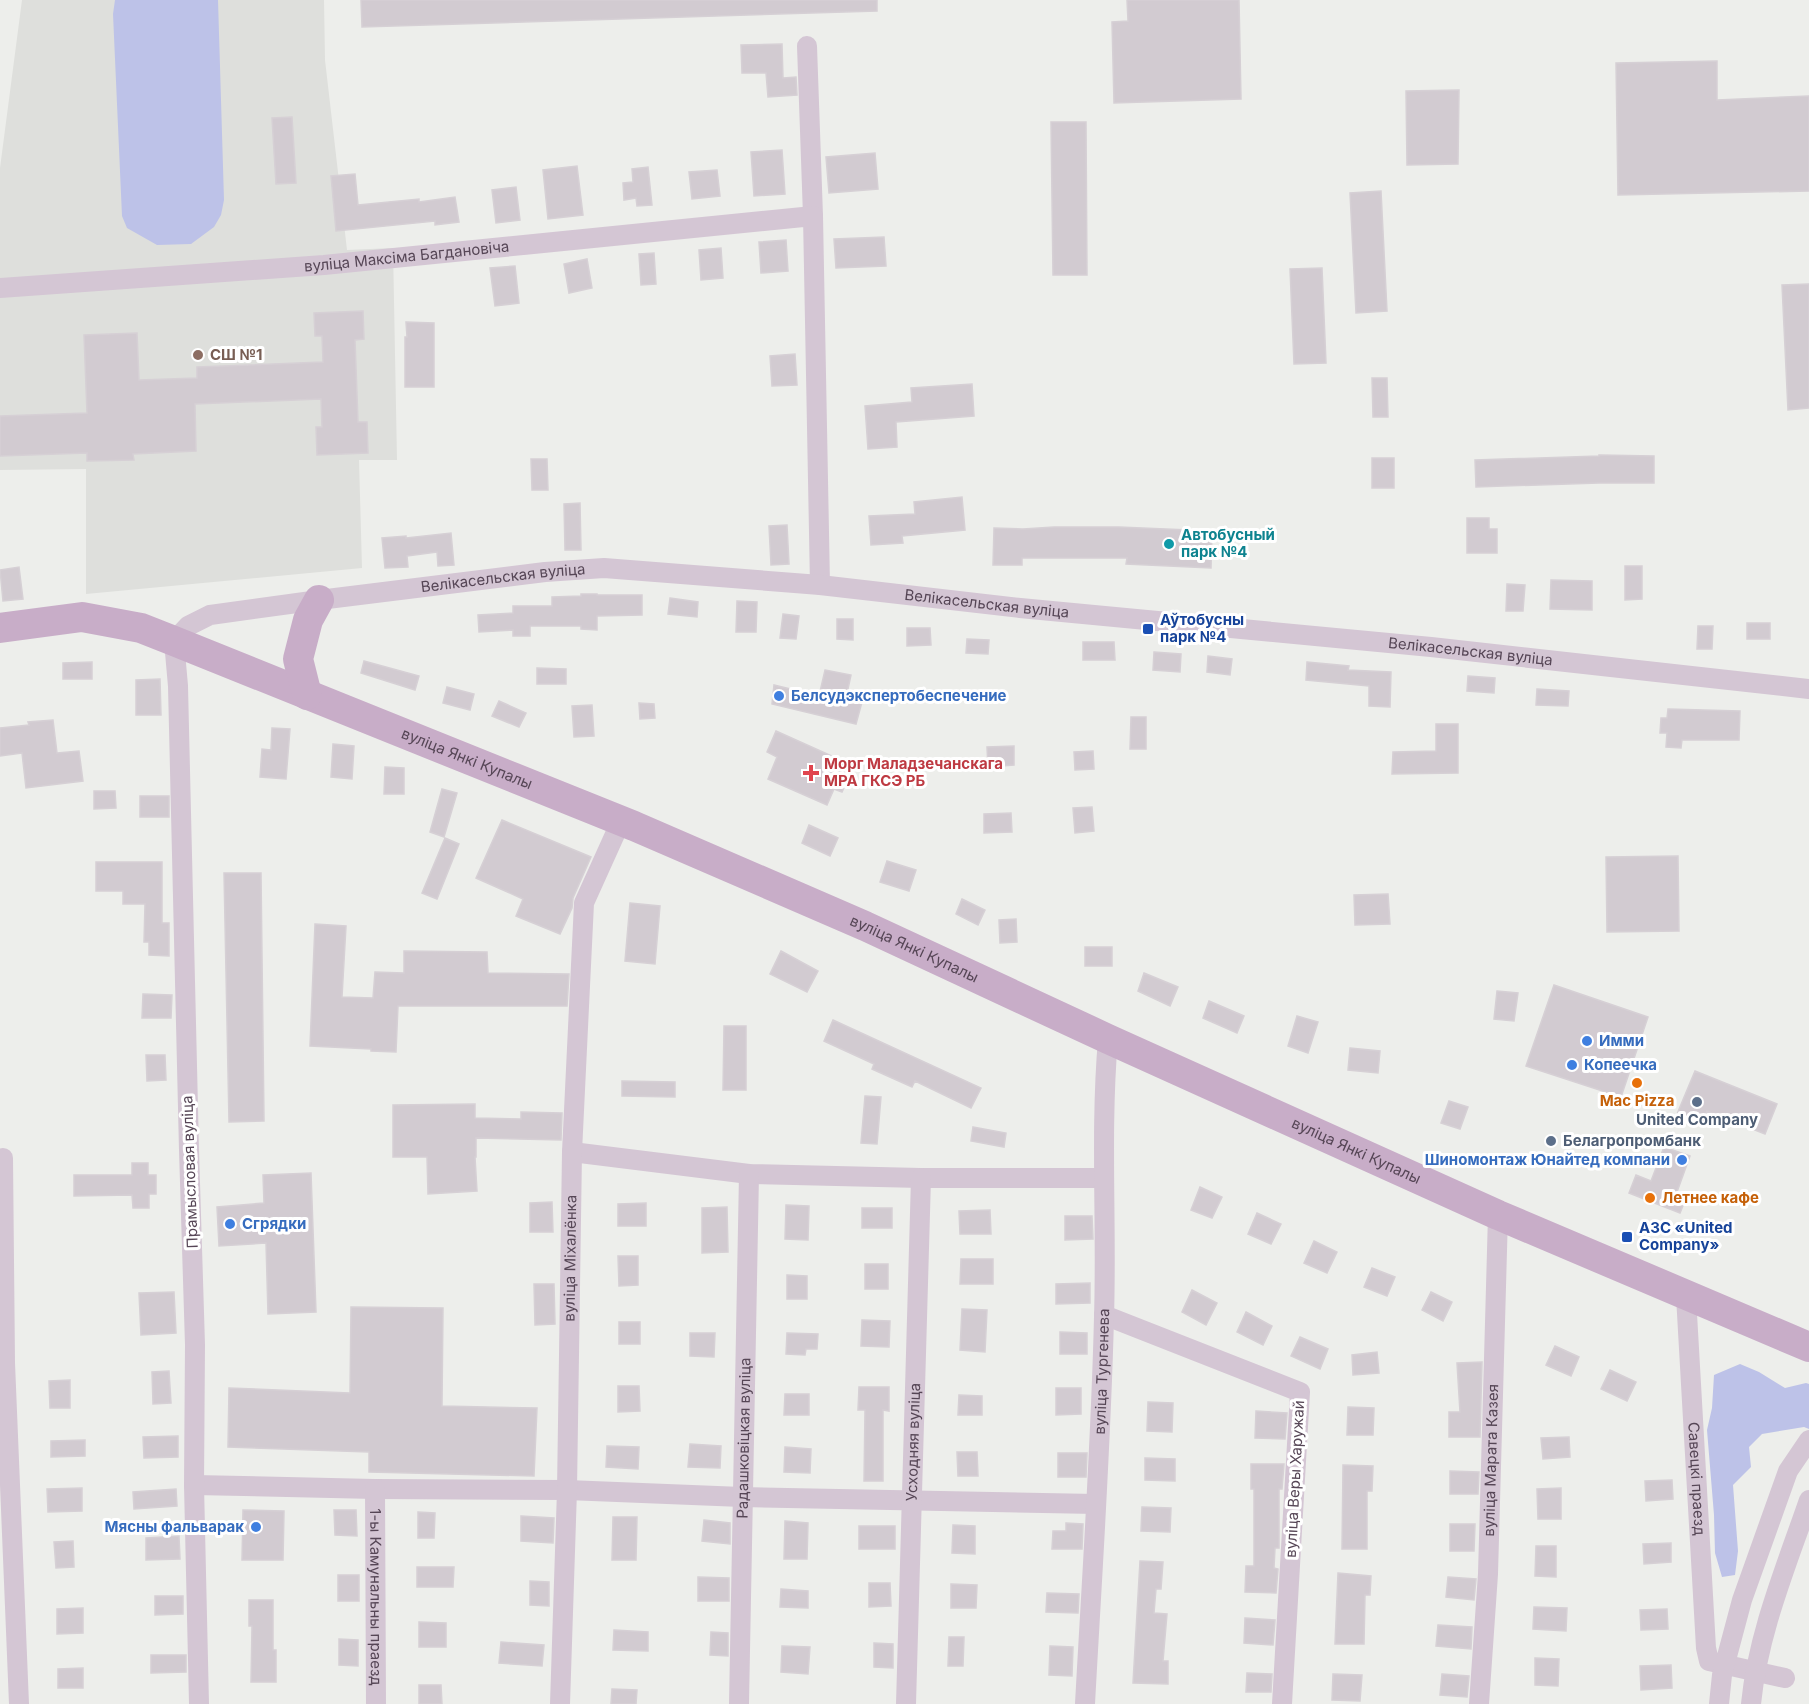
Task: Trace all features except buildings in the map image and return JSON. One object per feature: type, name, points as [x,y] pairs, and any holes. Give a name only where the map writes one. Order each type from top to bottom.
[{"type":"main road","points":[[307,695],[298,658],[308,620],[319,600]]},
{"type":"main road","name":"вуліца Янкі Купалы","points":[[0,628],[81,617],[141,628],[174,641],[621,821],[865,926],[1108,1040],[1498,1215],[1809,1347]]},
{"type":"street","points":[[807,46],[813,216],[820,585]]},
{"type":"street","name":"вуліца Максіма Багдановіча","points":[[0,288],[324,265],[813,216]]},
{"type":"street","name":"Велікасельская вуліца","points":[[174,641],[188,626],[210,615],[545,572],[604,568],[820,585],[1809,688]]},
{"type":"street","name":"Прамысловая вуліца","points":[[174,641],[178,686],[195,1345],[194,1485],[199,1704]]},
{"type":"street","name":"вуліца Міхалёнка","points":[[560,1704],[567,1490],[572,1152],[584,903],[621,821]]},
{"type":"street","name":"вуліца Тургенева","points":[[1085,1704],[1104,1316],[1103,1178],[1105,1071],[1108,1040]]},
{"type":"street","points":[[572,1152],[748,1173],[921,1178],[1103,1178]]},
{"type":"street","points":[[3,1158],[5,1363],[19,1704]]},
{"type":"street","name":"Радашковіцкая вуліца","points":[[739,1704],[748,1173]]},
{"type":"street","name":"Усходняя вуліца","points":[[906,1704],[921,1178]]},
{"type":"street","name":"вуліца Марата Казея","points":[[1479,1704],[1488,1574],[1498,1215]]},
{"type":"street","name":"Савецкі праезд","points":[[1686,1296],[1706,1648],[1717,1663]]},
{"type":"street","name":"вуліца Веры Харужай","points":[[1104,1316],[1300,1392],[1282,1704]]},
{"type":"street","name":"Савецкі праезд","points":[[1719,1704],[1717,1663],[1788,1471],[1809,1440]]},
{"type":"street","points":[[194,1485],[567,1490],[741,1497],[1096,1504]]},
{"type":"street","name":"1-ы Камунальны праезд","points":[[375,1489],[376,1704]]},
{"type":"street","points":[[1751,1704],[1754,1672],[1775,1597],[1809,1500]]},
{"type":"street","points":[[1717,1663],[1785,1678]]},
{"type":"shaded area","name":"СШ №1","points":[[22,0],[324,0],[325,60],[347,250],[393,248],[397,460],[359,460],[362,568],[86,594],[86,469],[0,470],[0,168]]},
{"type":"shaded area","points":[[115,0],[218,0],[224,200],[221,215],[214,227],[191,244],[157,245],[127,228],[122,216],[113,14]]},
{"type":"shaded area","points":[[1740,1364],[1759,1372],[1785,1388],[1809,1384],[1809,1429],[1804,1427],[1762,1434],[1749,1447],[1751,1467],[1733,1485],[1738,1551],[1735,1575],[1722,1577],[1715,1553],[1707,1430],[1712,1408],[1714,1375]]},
{"type":"place","name":"СШ №1","points":[[198,355]]},
{"type":"place","name":"Автобусный парк №4","points":[[1169,544]]},
{"type":"place","name":"Аўтобусны парк №4","points":[[1148,629]]},
{"type":"place","name":"Белсудэкспертобеспечение","points":[[779,696]]},
{"type":"place","name":"Морг Маладзечанскага МРА ГКСЭ РБ","points":[[811,773]]},
{"type":"place","name":"Имми","points":[[1587,1041]]},
{"type":"place","name":"Копеечка","points":[[1572,1065]]},
{"type":"place","name":"Mac Pizza","points":[[1637,1083]]},
{"type":"place","name":"United Company","points":[[1697,1102]]},
{"type":"place","name":"Белагропромбанк","points":[[1551,1141]]},
{"type":"place","name":"Шиномонтаж Юнайтед компани","points":[[1682,1160]]},
{"type":"place","name":"Летнее кафе","points":[[1650,1198]]},
{"type":"place","name":"Сгрядки","points":[[230,1224]]},
{"type":"place","name":"АЗС «United Company»","points":[[1627,1237]]},
{"type":"place","name":"Мясны фальварак","points":[[256,1527]]}]
